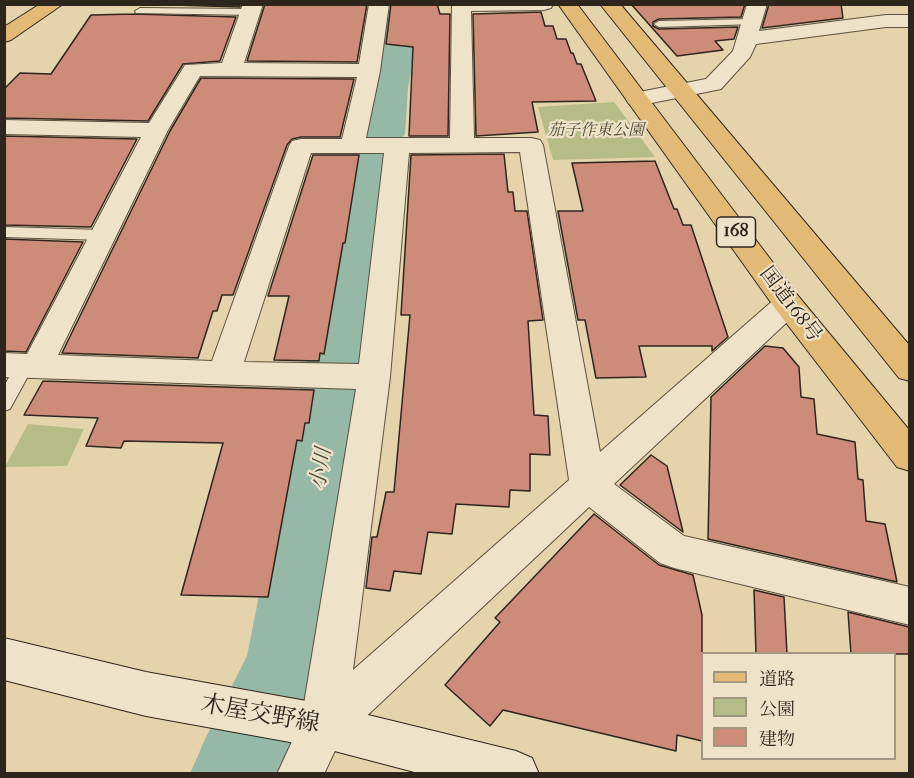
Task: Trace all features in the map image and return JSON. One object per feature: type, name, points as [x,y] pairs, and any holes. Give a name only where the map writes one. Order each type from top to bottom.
[{"type":"main road","points":[[4,36],[54,4]]},
{"type":"main road","name":"国道168号","points":[[567,4],[788,304],[909,457]]},
{"type":"main road","name":"168","points":[[609,4],[909,369]]},
{"type":"street","points":[[352,146],[369,71],[379,4]]},
{"type":"street","points":[[462,144],[461,5],[544,4]]},
{"type":"street","points":[[231,69],[252,8]]},
{"type":"street","points":[[637,99],[713,84],[743,53],[753,22],[909,21]]},
{"type":"street","points":[[346,376],[224,374],[22,365],[103,235],[156,130],[193,70],[369,71]]},
{"type":"street","points":[[4,127],[156,130]]},
{"type":"street","points":[[300,774],[287,720],[346,376],[396,145]]},
{"type":"street","points":[[224,374],[300,146],[531,145],[588,485],[674,551],[909,606]]},
{"type":"street","points":[[287,720],[588,485],[788,304]]},
{"type":"street","name":"木屋交野線","points":[[4,658],[146,694],[287,720],[516,774]]},
{"type":"lane","points":[[140,11],[252,8]]},
{"type":"lane","points":[[659,24],[753,22]]},
{"type":"lane","points":[[4,232],[103,235]]},
{"type":"lane","points":[[4,404],[22,365]]},
{"type":"green space","name":"茄子作東公園","points":[[614,102],[655,157],[553,160],[538,107]]},
{"type":"green space","points":[[28,424],[84,429],[67,466],[5,467]]},
{"type":"building","points":[[140,4],[240,4],[240,7]]},
{"type":"building","points":[[265,4],[367,4],[357,62],[247,61]]},
{"type":"building","points":[[391,4],[437,4],[440,14],[450,14],[448,136],[409,136],[413,47],[386,44]]},
{"type":"building","points":[[631,4],[745,4],[741,17],[659,19],[653,22],[653,26],[659,29],[738,27],[734,39],[715,41],[723,50],[677,56]]},
{"type":"building","points":[[769,4],[841,4],[843,18],[762,28]]},
{"type":"building","points":[[541,12],[545,26],[553,26],[557,39],[566,39],[577,64],[581,64],[596,101],[532,102],[538,132],[476,136],[473,14]]},
{"type":"building","points":[[91,15],[236,17],[220,61],[183,64],[148,121],[4,118],[4,89],[20,73],[51,74]]},
{"type":"building","points":[[201,78],[354,79],[340,137],[301,137],[292,139],[287,145],[233,295],[222,295],[217,311],[213,311],[198,358],[62,353],[170,131]]},
{"type":"building","points":[[4,136],[137,139],[91,227],[4,225]]},
{"type":"building","points":[[504,154],[508,192],[513,192],[515,211],[527,211],[543,320],[528,321],[534,415],[548,416],[550,455],[530,454],[530,491],[510,490],[509,507],[456,504],[452,534],[428,532],[421,574],[394,571],[390,591],[366,588],[372,537],[377,537],[386,492],[394,492],[410,315],[401,315],[411,155]]},
{"type":"building","points":[[313,155],[359,155],[324,354],[320,353],[319,361],[274,360],[289,296],[268,296]]},
{"type":"building","points":[[655,161],[674,209],[677,209],[683,225],[691,225],[728,337],[712,351],[712,346],[639,346],[646,377],[596,378],[585,320],[578,320],[558,211],[583,211],[572,163]]},
{"type":"building","points":[[4,239],[83,242],[26,352],[4,351]]},
{"type":"building","points":[[765,346],[783,348],[799,367],[801,397],[814,399],[817,434],[855,442],[858,479],[863,480],[866,521],[885,524],[897,582],[708,539],[711,397]]},
{"type":"building","points":[[43,381],[314,390],[309,423],[305,423],[302,441],[297,440],[268,597],[181,595],[223,443],[124,441],[121,448],[86,446],[98,418],[24,415]]},
{"type":"building","points":[[651,455],[667,466],[683,532],[620,485]]},
{"type":"building","points":[[594,514],[659,565],[693,575],[702,615],[701,741],[677,735],[676,751],[503,710],[490,726],[445,685],[500,622],[495,618]]},
{"type":"building","points":[[754,590],[784,597],[787,652],[756,652]]},
{"type":"building","points":[[848,612],[909,627],[909,654],[851,652]]},
{"type":"waterway","name":"小川","points":[[379,134],[384,88],[402,4]]},
{"type":"waterway","name":"小川","points":[[240,774],[291,666],[348,308],[376,154]]}]
